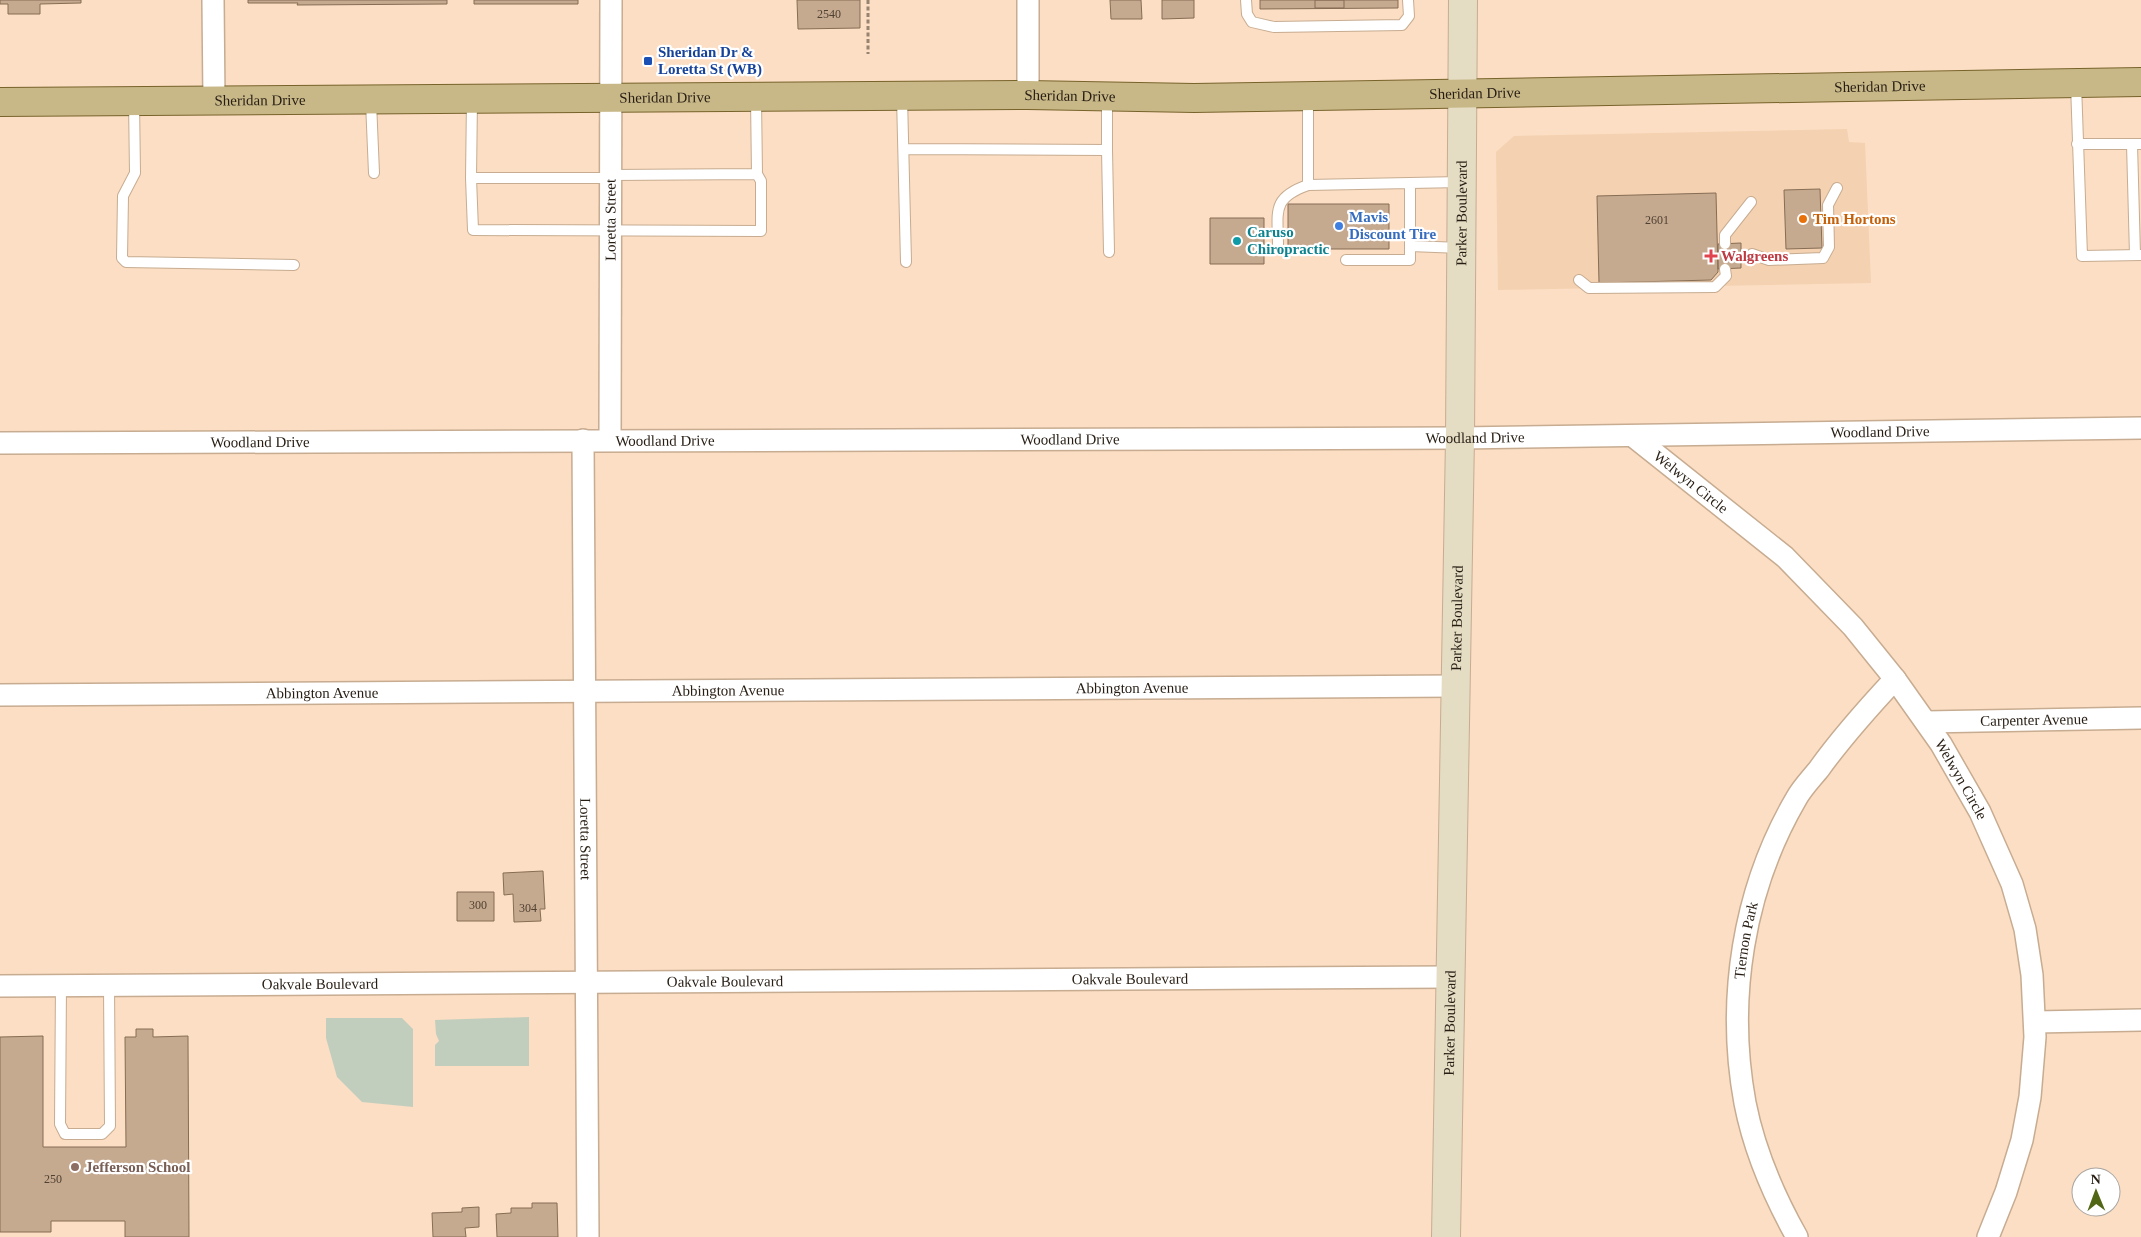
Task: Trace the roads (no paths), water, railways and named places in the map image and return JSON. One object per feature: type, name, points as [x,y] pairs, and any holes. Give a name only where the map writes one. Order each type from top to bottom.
[{"type":"main road","name":"Sheridan Drive","points":[[0,102],[1028,95],[1107,97],[1308,96],[2141,82]]},
{"type":"street","points":[[213,0],[214,100]]},
{"type":"street","name":"Loretta Street","points":[[610,440],[611,0]]},
{"type":"street","points":[[1028,0],[1028,95]]},
{"type":"street","name":"Parker Boulevard","points":[[1446,1237],[1460,438],[1463,0]]},
{"type":"street","name":"Woodland Drive","points":[[0,443],[1460,438],[2141,428]]},
{"type":"street","name":"Welwyn Circle","points":[[1633,436],[1785,557],[1853,627],[1895,679],[1926,722],[1980,812],[2012,884],[2029,957],[2035,1022],[2030,1097],[2022,1140],[2006,1192],[1988,1237]]},
{"type":"street","name":"Loretta Street","points":[[582,440],[588,1237]]},
{"type":"street","name":"Tiernon Park","points":[[1797,1237],[1770,1182],[1745,1103],[1736,1030],[1741,966],[1749,919],[1758,884],[1774,839],[1797,797],[1834,748],[1895,679]]},
{"type":"street","name":"Abbington Avenue","points":[[0,696],[1456,686]]},
{"type":"street","name":"Carpenter Avenue","points":[[1926,722],[2141,718]]},
{"type":"street","name":"Oakvale Boulevard","points":[[0,986],[1450,977]]},
{"type":"street","points":[[2035,1022],[2141,1020]]},
{"type":"lane","points":[[1246,0],[1247,14],[1252,22],[1274,26],[1402,25],[1409,16],[1408,0]]},
{"type":"lane","points":[[2076,83],[2077,144],[2082,256],[2138,255],[2137,144],[2077,144]]},
{"type":"lane","points":[[902,96],[906,262]]},
{"type":"lane","points":[[1308,96],[1308,185]]},
{"type":"lane","points":[[472,99],[471,178],[473,230],[761,231],[761,182],[757,174],[756,97]]},
{"type":"lane","points":[[1107,97],[1109,252]]},
{"type":"lane","points":[[371,100],[374,173]]},
{"type":"lane","points":[[134,101],[135,173],[123,196],[122,258],[126,262],[294,265]]},
{"type":"lane","points":[[904,149],[1107,150]]},
{"type":"lane","points":[[471,178],[757,174]]},
{"type":"lane","points":[[1278,245],[1278,209],[1285,196],[1292,190],[1308,185],[1462,182]]},
{"type":"lane","points":[[1346,260],[1410,260],[1410,183]]},
{"type":"lane","points":[[1752,254],[1769,260],[1822,258],[1829,248],[1828,205],[1837,188]]},
{"type":"lane","points":[[1725,244],[1725,235],[1750,202]]},
{"type":"lane","points":[[1410,246],[1461,248]]},
{"type":"lane","points":[[1579,280],[1589,288],[1715,286],[1726,276],[1725,269]]},
{"type":"lane","points":[[61,985],[60,1124],[65,1134],[102,1134],[110,1126],[109,985]]},
{"type":"place","name":"Sheridan Dr & Loretta St (WB)","points":[[648,61]]},
{"type":"place","name":"Tim Hortons","points":[[1803,219]]},
{"type":"place","name":"Mavis Discount Tire","points":[[1339,226]]},
{"type":"place","name":"Caruso Chiropractic","points":[[1237,241]]},
{"type":"place","name":"Walgreens","points":[[1711,256]]},
{"type":"place","name":"Jefferson School","points":[[75,1167]]}]
